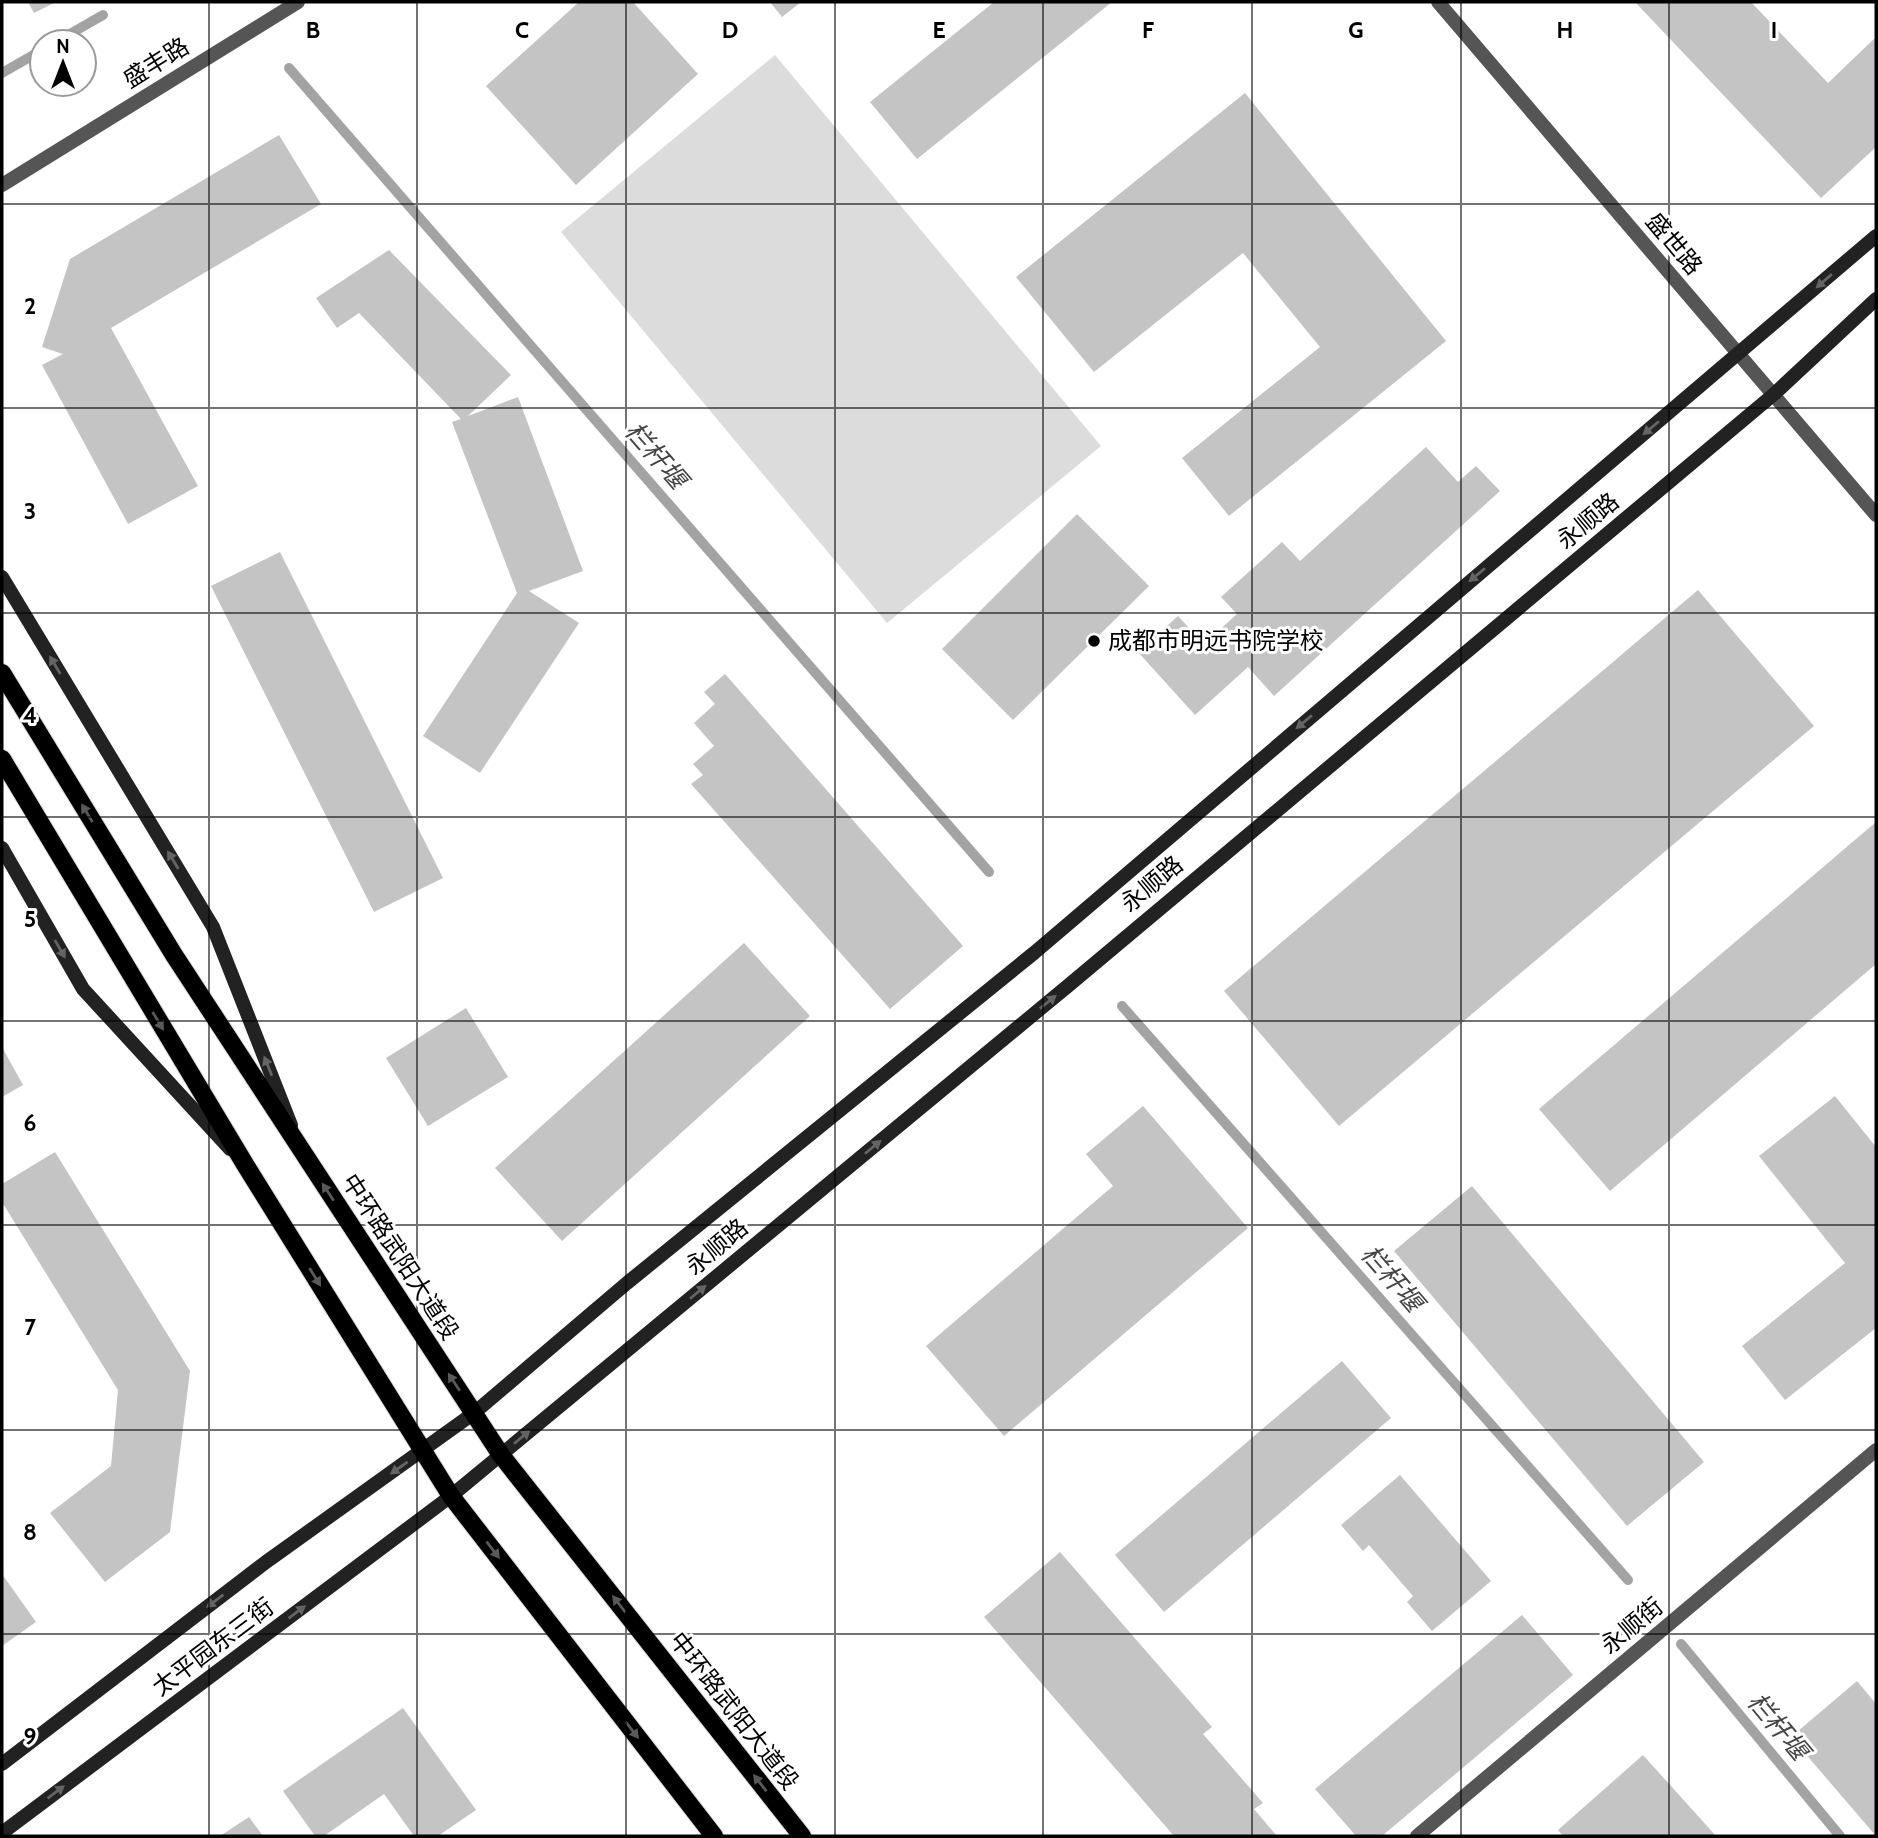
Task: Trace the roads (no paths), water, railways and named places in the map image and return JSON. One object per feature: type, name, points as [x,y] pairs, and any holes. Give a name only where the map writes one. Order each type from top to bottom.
[{"type":"main road","points":[[2,1764],[266,1562],[474,1413],[627,1283],[1034,953],[1876,236]]},
{"type":"main road","name":"永顺路","points":[[451,1496],[1060,993],[1773,395],[1876,299]]},
{"type":"main road","points":[[2,577],[213,928],[302,1152]]},
{"type":"main road","name":"中环路武阳大道段","points":[[2,673],[174,955],[501,1455],[802,1836]]},
{"type":"main road","points":[[2,759],[246,1167],[451,1496],[714,1836]]},
{"type":"main road","points":[[2,848],[83,989],[246,1167]]},
{"type":"main road","name":"太平园东三街","points":[[2,1833],[451,1496]]},
{"type":"street","name":"盛丰路","points":[[2,186],[298,2]]},
{"type":"street","name":"盛世路","points":[[1438,2],[1876,515]]},
{"type":"street","name":"永顺街","points":[[1417,1836],[1876,1450]]},
{"type":"waterway","name":"栏杆堰","points":[[80,28],[103,15]]},
{"type":"waterway","name":"栏杆堰","points":[[2,73],[28,58]]},
{"type":"waterway","name":"栏杆堰","points":[[289,68],[989,872]]},
{"type":"waterway","name":"栏杆堰","points":[[1122,1006],[1628,1580]]},
{"type":"waterway","name":"栏杆堰","points":[[1681,1644],[1840,1836]]},
{"type":"place","name":"成都市明远书院学校","points":[[1094,641]]}]
